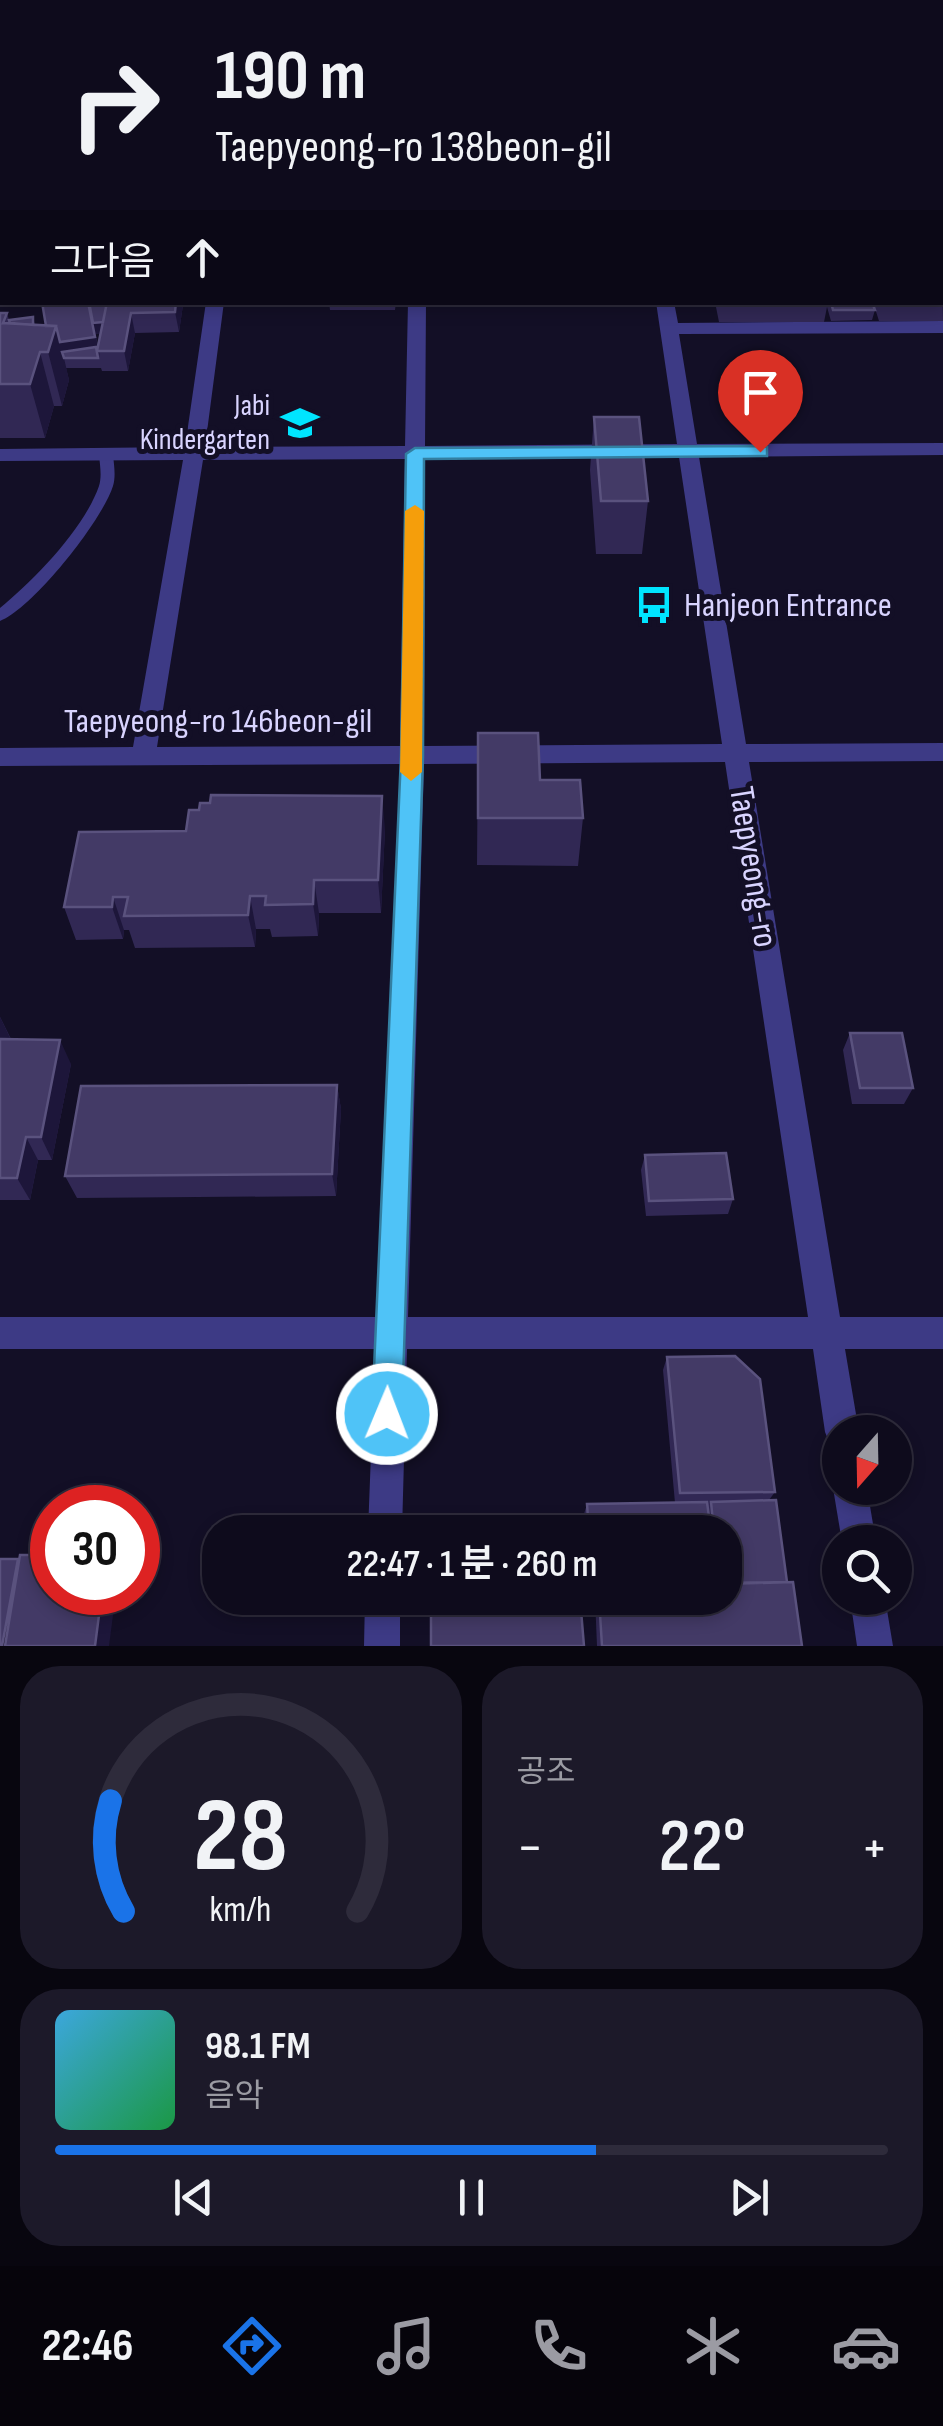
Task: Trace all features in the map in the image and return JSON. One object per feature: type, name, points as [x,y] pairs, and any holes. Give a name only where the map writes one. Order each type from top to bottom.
[{"type":"street","points":[[143,756],[194,454],[215,305]]},
{"type":"street","points":[[385,1515],[412,756],[416,305]]},
{"type":"street","points":[[667,316],[943,327]]},
{"type":"street","name":"Taepyeong-ro","points":[[667,316],[839,1415]]},
{"type":"street","points":[[0,455],[943,448]]},
{"type":"street","name":"Taepyeong-ro 146beon-gil","points":[[0,757],[943,752]]},
{"type":"street","points":[[0,1333],[943,1333]]},
{"type":"street","points":[[382,1646],[383,1615]]},
{"type":"street","points":[[871,1615],[876,1646]]},
{"type":"lane","points":[[0,616],[48,570],[82,524],[108,483],[106,455]]},
{"type":"building","points":[[42,305],[89,305],[95,337],[60,342],[56,326],[46,326]]},
{"type":"building","points":[[90,305],[106,305],[103,322],[93,323]]},
{"type":"building","points":[[106,305],[176,305],[175,312],[131,313],[124,351],[97,351]]},
{"type":"building","points":[[832,305],[873,305],[875,310],[833,310]]},
{"type":"building","points":[[0,313],[7,313],[3,323],[56,326],[48,352],[40,352],[30,384],[0,384]]},
{"type":"building","points":[[33,317],[33,325],[9,320]]},
{"type":"building","points":[[96,347],[98,358],[64,358],[62,352]]},
{"type":"building","points":[[594,417],[639,417],[648,501],[601,501]]},
{"type":"building","points":[[478,733],[538,733],[540,780],[580,780],[583,818],[478,818]]},
{"type":"building","points":[[211,795],[382,796],[378,880],[314,880],[313,904],[265,905],[266,896],[250,896],[248,915],[124,916],[128,897],[113,897],[112,907],[64,907],[79,832],[186,831],[189,810],[199,810],[200,803],[210,803]]},
{"type":"building","points":[[850,1033],[902,1033],[913,1088],[860,1088]]},
{"type":"building","points":[[0,1039],[60,1040],[41,1137],[26,1137],[17,1178],[0,1178]]},
{"type":"building","points":[[337,1085],[332,1174],[65,1176],[81,1086]]},
{"type":"building","points":[[726,1153],[733,1199],[649,1201],[645,1155]]},
{"type":"building","points":[[735,1356],[760,1379],[775,1492],[680,1493],[667,1357]]},
{"type":"building","points":[[776,1500],[787,1582],[742,1583],[742,1515],[712,1515],[711,1502]]},
{"type":"building","points":[[707,1502],[709,1515],[588,1515],[587,1504]]},
{"type":"building","points":[[20,1555],[30,1555],[30,1615],[99,1615],[95,1646],[5,1646]]},
{"type":"building","points":[[0,1559],[18,1559],[2,1646],[0,1646]]},
{"type":"building","points":[[793,1582],[802,1646],[602,1646],[600,1615],[742,1615],[742,1584]]},
{"type":"building","points":[[431,1615],[581,1615],[584,1646],[431,1646]]},
{"type":"slow traffic","points":[[411,772],[415,511]]},
{"type":"place","name":"Jabi Kindergarten","points":[[300,423]]},
{"type":"place","name":"Hanjeon Entrance","points":[[654,605]]},
{"type":"route","points":[[387,1414],[412,756],[415,454],[760,452]]}]
